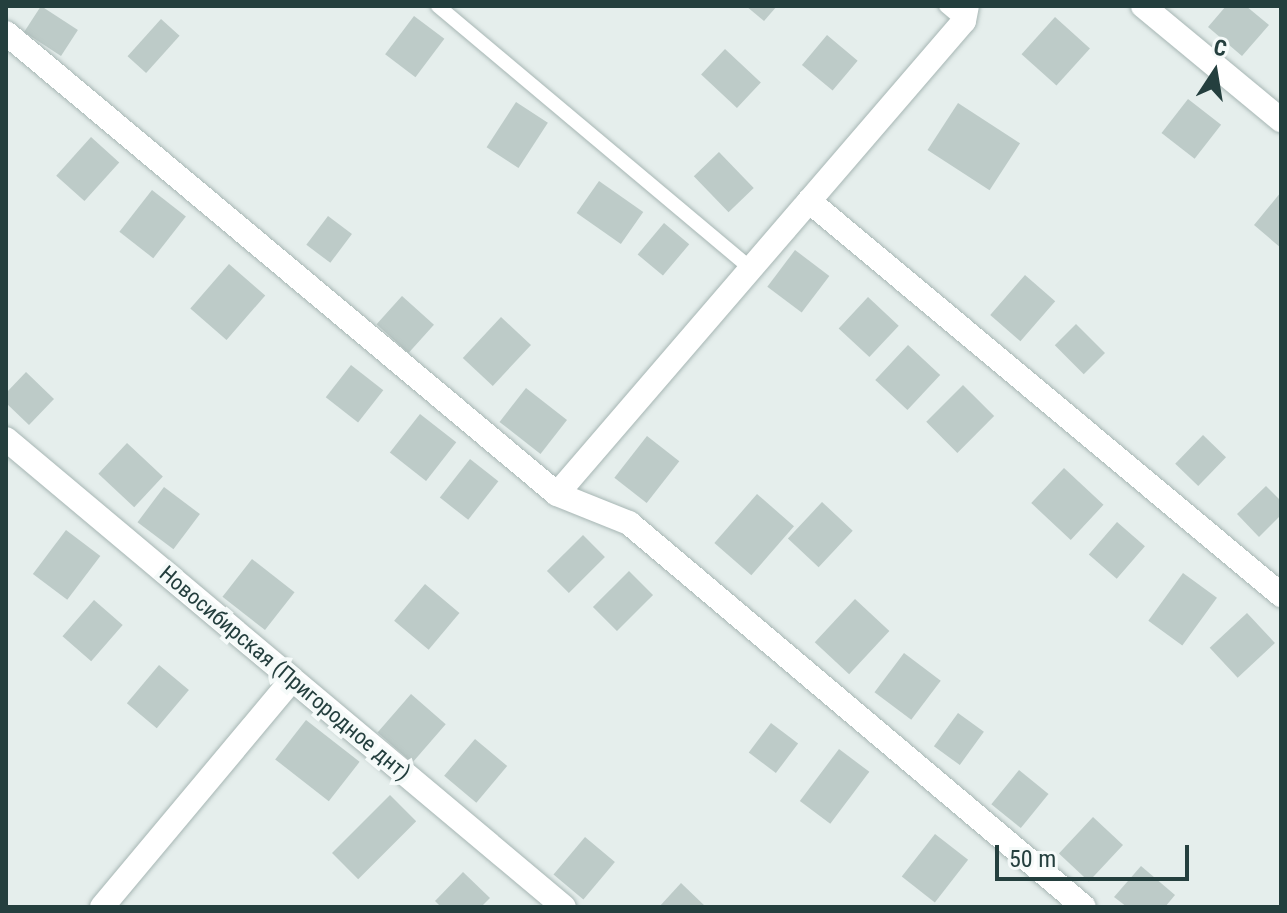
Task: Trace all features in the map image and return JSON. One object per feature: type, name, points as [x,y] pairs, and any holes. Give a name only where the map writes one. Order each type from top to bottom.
[{"type":"street","points":[[1143,6],[1281,120]]},
{"type":"street","points":[[557,494],[748,266],[809,201],[959,11]]},
{"type":"street","points":[[6,33],[557,494],[629,523],[1084,907]]},
{"type":"street","points":[[809,201],[1281,595]]},
{"type":"street","name":"Новосибирская (Пригородное днт)","points":[[6,439],[564,907]]},
{"type":"street","points":[[102,907],[292,680]]},
{"type":"lane","points":[[438,6],[748,266]]},
{"type":"building","points":[[41,6],[78,30],[61,56],[24,32]]},
{"type":"building","points":[[746,6],[777,6],[764,21]]},
{"type":"building","points":[[1226,6],[1246,6],[1269,25],[1242,56],[1208,27]]},
{"type":"building","points":[[414,16],[444,39],[415,77],[385,54]]},
{"type":"building","points":[[1055,17],[1090,48],[1056,86],[1022,54]]},
{"type":"building","points":[[161,19],[180,36],[146,73],[128,56]]},
{"type":"building","points":[[827,35],[858,61],[833,91],[802,65]]},
{"type":"building","points":[[725,49],[761,82],[737,108],[701,75]]},
{"type":"building","points":[[1188,99],[1221,125],[1195,159],[1162,133]]},
{"type":"building","points":[[516,102],[548,123],[518,168],[487,147]]},
{"type":"building","points":[[958,103],[1020,143],[990,190],[928,150]]},
{"type":"building","points":[[91,137],[119,162],[84,201],[56,176]]},
{"type":"building","points":[[719,152],[754,188],[729,212],[694,176]]},
{"type":"building","points":[[599,181],[643,212],[621,244],[577,213]]},
{"type":"building","points":[[152,190],[186,216],[153,258],[119,232]]},
{"type":"building","points":[[1281,192],[1281,248],[1254,225]]},
{"type":"building","points":[[328,216],[352,234],[330,263],[306,245]]},
{"type":"building","points":[[664,223],[689,244],[663,276],[638,254]]},
{"type":"building","points":[[795,250],[829,276],[802,313],[767,287]]},
{"type":"building","points":[[229,264],[265,295],[227,340],[190,309]]},
{"type":"building","points":[[1025,275],[1055,301],[1020,341],[990,315]]},
{"type":"building","points":[[402,296],[434,325],[409,353],[377,324]]},
{"type":"building","points":[[868,297],[899,326],[869,357],[839,328]]},
{"type":"building","points":[[501,317],[531,345],[493,386],[463,358]]},
{"type":"building","points":[[1076,324],[1105,353],[1084,374],[1055,345]]},
{"type":"building","points":[[908,345],[940,375],[907,410],[875,380]]},
{"type":"building","points":[[351,365],[383,390],[358,423],[326,397]]},
{"type":"building","points":[[26,372],[54,399],[29,425],[6,403],[6,393]]},
{"type":"building","points":[[963,385],[994,416],[957,453],[926,422]]},
{"type":"building","points":[[526,388],[567,420],[541,454],[500,422]]},
{"type":"building","points":[[420,414],[456,442],[426,481],[390,453]]},
{"type":"building","points":[[1203,435],[1226,457],[1198,486],[1175,464]]},
{"type":"building","points":[[647,436],[679,461],[647,503],[614,478]]},
{"type":"building","points":[[127,443],[163,476],[134,507],[98,474]]},
{"type":"building","points":[[470,459],[498,481],[468,520],[440,498]]},
{"type":"building","points":[[1064,468],[1103,505],[1071,540],[1031,503]]},
{"type":"building","points":[[1266,486],[1281,501],[1281,515],[1259,537],[1237,514]]},
{"type":"building","points":[[164,487],[200,514],[173,549],[138,522]]},
{"type":"building","points":[[757,494],[794,526],[751,575],[714,543]]},
{"type":"building","points":[[822,502],[853,531],[819,567],[788,539]]},
{"type":"building","points":[[1117,522],[1145,546],[1117,579],[1089,554]]},
{"type":"building","points":[[66,530],[100,556],[67,600],[33,574]]},
{"type":"building","points":[[583,535],[605,557],[569,593],[547,571]]},
{"type":"building","points":[[252,559],[295,592],[265,630],[222,597]]},
{"type":"building","points":[[629,571],[653,595],[617,631],[593,607]]},
{"type":"building","points":[[1183,573],[1217,598],[1182,645],[1148,621]]},
{"type":"building","points":[[425,584],[459,613],[429,650],[394,621]]},
{"type":"building","points":[[855,599],[889,631],[849,674],[815,642]]},
{"type":"building","points":[[94,600],[123,625],[91,661],[63,636]]},
{"type":"building","points":[[1247,613],[1275,643],[1238,678],[1210,648]]},
{"type":"building","points":[[904,653],[941,681],[911,720],[875,692]]},
{"type":"building","points":[[159,665],[189,690],[157,728],[127,703]]},
{"type":"building","points":[[411,694],[446,724],[412,763],[378,732]]},
{"type":"building","points":[[958,713],[984,732],[960,765],[934,746]]},
{"type":"building","points":[[306,720],[360,762],[329,801],[275,759]]},
{"type":"building","points":[[771,723],[798,743],[776,773],[749,753]]},
{"type":"building","points":[[475,739],[507,766],[476,803],[444,776]]},
{"type":"building","points":[[839,749],[869,772],[830,824],[800,801]]},
{"type":"building","points":[[1019,770],[1049,794],[1021,828],[991,804]]},
{"type":"building","points":[[390,795],[416,821],[358,879],[332,853]]},
{"type":"building","points":[[1093,817],[1123,845],[1089,882],[1059,854]]},
{"type":"building","points":[[935,834],[968,860],[935,902],[902,877]]},
{"type":"building","points":[[585,837],[615,862],[583,900],[554,875]]},
{"type":"building","points":[[1141,866],[1175,895],[1165,907],[1127,907],[1114,897]]},
{"type":"building","points":[[463,872],[490,898],[481,907],[441,907],[435,901]]},
{"type":"building","points":[[681,883],[706,907],[659,907]]}]
